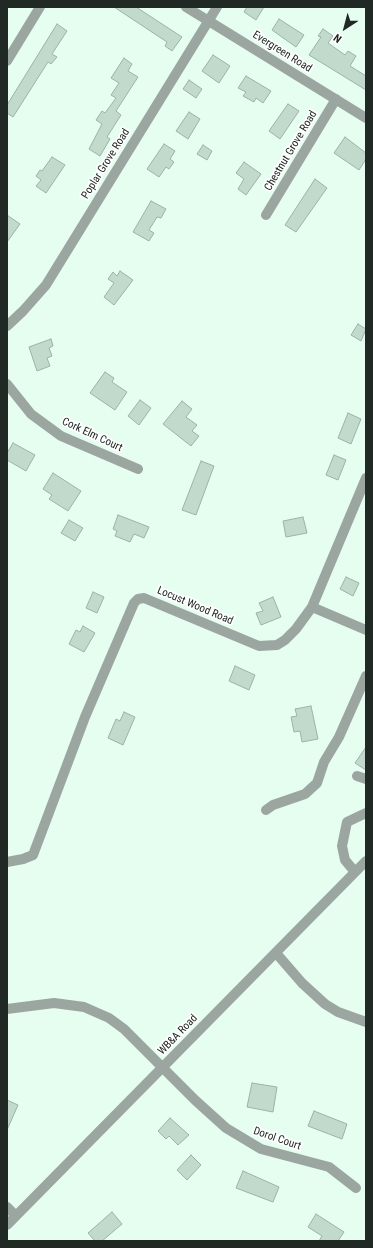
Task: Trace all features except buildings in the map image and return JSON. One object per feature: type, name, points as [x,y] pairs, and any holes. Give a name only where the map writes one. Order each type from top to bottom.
[{"type":"street","points":[[7,61],[40,7]]},
{"type":"street","name":"Evergreen Road","points":[[186,7],[366,118]]},
{"type":"street","name":"Poplar Grove Road","points":[[7,326],[23,311],[46,285],[217,7]]},
{"type":"street","name":"Chestnut Grove Road","points":[[266,215],[336,100]]},
{"type":"street","name":"Cork Elm Court","points":[[7,384],[31,414],[61,436],[138,469]]},
{"type":"street","name":"Locust Wood Road","points":[[7,862],[23,859],[33,855],[85,717],[134,603],[138,599],[144,598],[259,646],[268,647],[286,640],[312,607],[366,478]]},
{"type":"street","points":[[312,607],[366,630]]},
{"type":"street","points":[[266,810],[273,805],[305,794],[317,783],[324,762],[339,737],[366,676]]},
{"type":"street","points":[[355,872],[345,860],[342,846],[347,822],[366,813]]},
{"type":"street","name":"WB&A Road","points":[[7,1225],[366,861]]},
{"type":"street","points":[[276,953],[302,983],[325,1004],[338,1012],[366,1022]]},
{"type":"street","name":"Dorol Court","points":[[7,1009],[54,1003],[84,1007],[109,1018],[124,1029],[226,1128],[245,1140],[278,1154],[328,1167],[356,1188]]},
{"type":"street","points":[[7,1207],[16,1216]]}]
